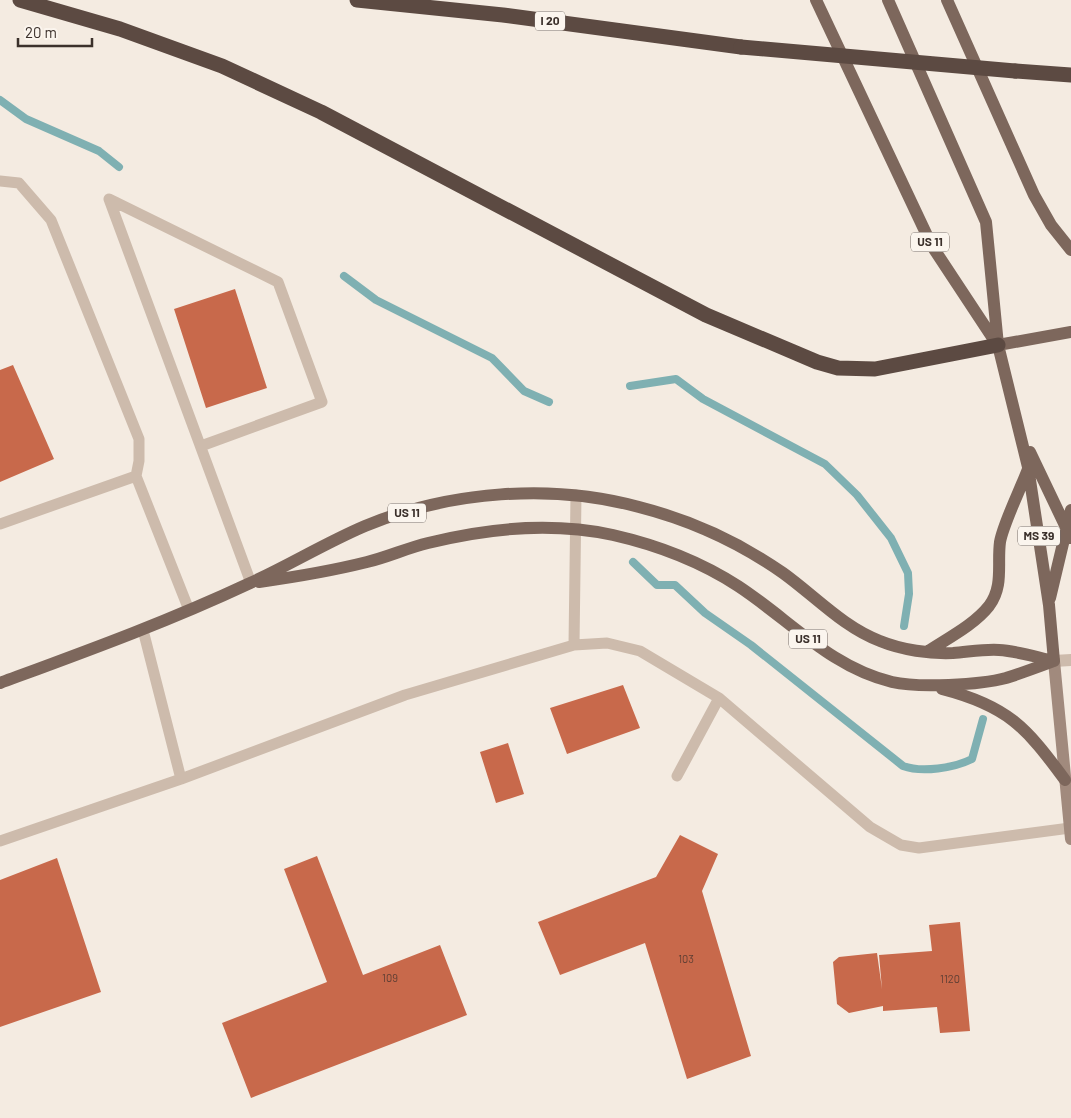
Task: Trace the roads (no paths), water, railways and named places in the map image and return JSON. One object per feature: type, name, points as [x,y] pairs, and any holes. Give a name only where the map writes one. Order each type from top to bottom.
[{"type":"highway","points":[[20,0],[120,29],[222,66],[321,112],[706,315],[817,362],[838,368],[876,369],[998,345]]},
{"type":"highway","name":"I 20","points":[[358,0],[503,15],[741,47],[1071,75]]},
{"type":"main road","name":"US 11","points":[[816,0],[932,246],[998,345],[1028,467]]},
{"type":"main road","points":[[888,0],[986,222],[998,345],[1071,332]]},
{"type":"main road","points":[[947,0],[1034,195],[1051,225],[1071,250]]},
{"type":"main road","points":[[1021,433],[1068,533]]},
{"type":"main road","points":[[927,652],[976,619],[990,605],[998,590],[1001,568],[1000,541],[1028,467]]},
{"type":"main road","name":"MS 39","points":[[1028,467],[1049,605]]},
{"type":"main road","name":"US 11","points":[[0,683],[143,630],[251,583],[308,552],[368,525],[412,511],[505,494],[576,495],[640,507],[701,528],[741,548],[781,572],[865,635],[884,643],[927,652]]},
{"type":"main road","points":[[1070,833],[1049,605],[1068,533],[1071,510]]},
{"type":"main road","name":"US 11","points":[[251,583],[312,575],[370,561],[427,544],[477,533],[522,528],[575,530],[612,535],[656,547],[699,565],[738,586],[836,660],[862,672],[894,682],[932,686],[1004,679],[1054,661]]},
{"type":"main road","points":[[927,652],[951,653],[999,650],[1054,661]]},
{"type":"main road","points":[[932,686],[971,696],[1007,715],[1038,743],[1065,780]]},
{"type":"main road","points":[[1063,755],[1071,742]]},
{"type":"street","points":[[1054,661],[1071,660]]},
{"type":"lane","points":[[0,181],[19,183],[51,220],[139,439],[139,461],[136,476],[189,610]]},
{"type":"lane","points":[[201,446],[322,402],[278,282],[109,199],[251,583]]},
{"type":"lane","points":[[0,524],[136,476]]},
{"type":"lane","points":[[574,645],[576,495]]},
{"type":"lane","points":[[143,630],[181,779]]},
{"type":"lane","points":[[0,842],[181,779],[406,695],[574,645],[607,643],[640,652],[719,698],[870,827],[901,845],[919,848],[1070,833]]},
{"type":"lane","points":[[677,776],[719,698]]},
{"type":"waterway","points":[[0,100],[26,119],[99,151],[119,167]]},
{"type":"waterway","points":[[344,276],[376,300],[492,358],[524,391],[549,402]]},
{"type":"waterway","points":[[630,386],[676,379],[703,399],[825,464],[857,495],[891,538],[908,573],[909,594],[904,626]]},
{"type":"waterway","points":[[633,562],[657,585],[675,585],[705,613],[751,645],[903,766],[919,769],[938,768],[956,765],[972,759],[983,719]]}]
